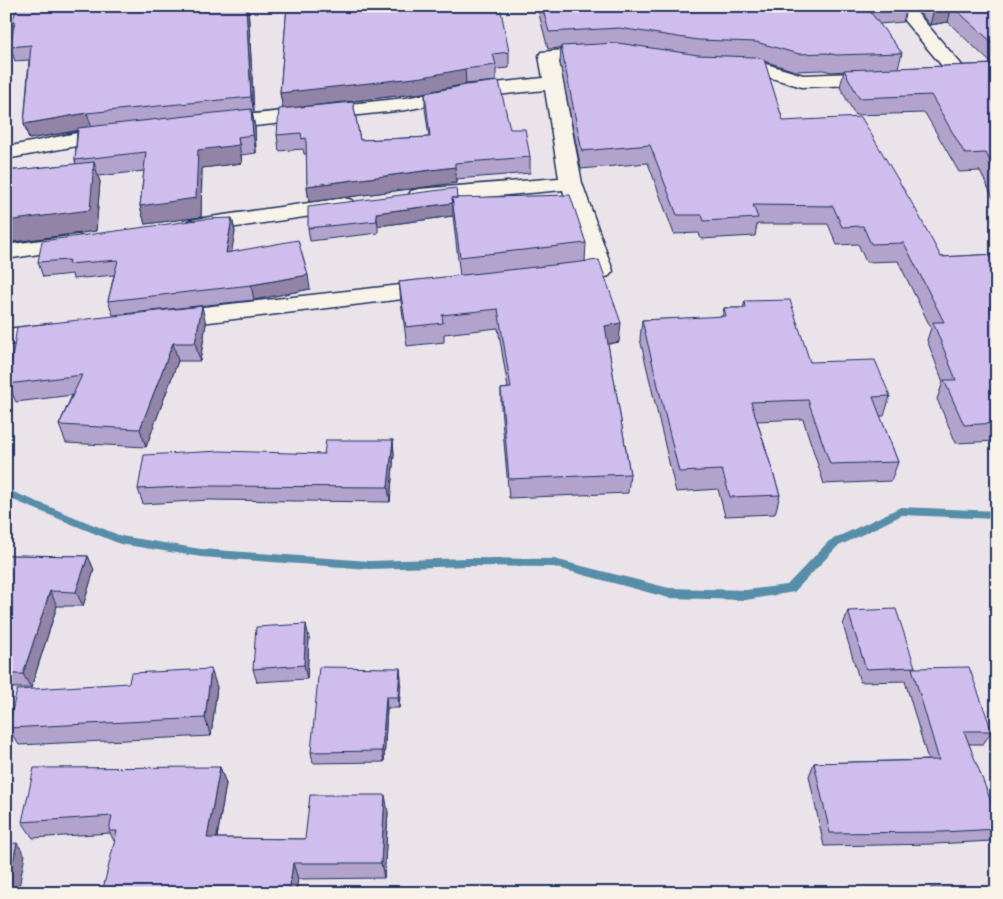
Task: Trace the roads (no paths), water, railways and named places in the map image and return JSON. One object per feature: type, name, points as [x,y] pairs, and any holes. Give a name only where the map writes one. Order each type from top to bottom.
[{"type":"street","points":[[6,35],[17,6]]},
{"type":"street","points":[[901,6],[970,74],[932,76]]},
{"type":"street","points":[[552,276],[601,271],[571,183],[548,56],[617,52]]},
{"type":"street","points":[[715,65],[753,66],[802,81],[903,77]]},
{"type":"street","points":[[198,126],[406,104],[466,92],[554,83]]},
{"type":"street","points":[[6,153],[92,136],[131,133]]},
{"type":"street","points":[[403,198],[571,183]]},
{"type":"street","points":[[171,229],[365,203]]},
{"type":"street","points":[[6,252],[94,240]]},
{"type":"street","points":[[147,321],[463,286]]},
{"type":"street","points":[[6,337],[78,329]]},
{"type":"waterway","points":[[6,493],[120,540],[201,553],[369,565],[469,562],[554,563],[669,593],[746,595],[790,589],[833,544],[901,511],[997,515]]}]
